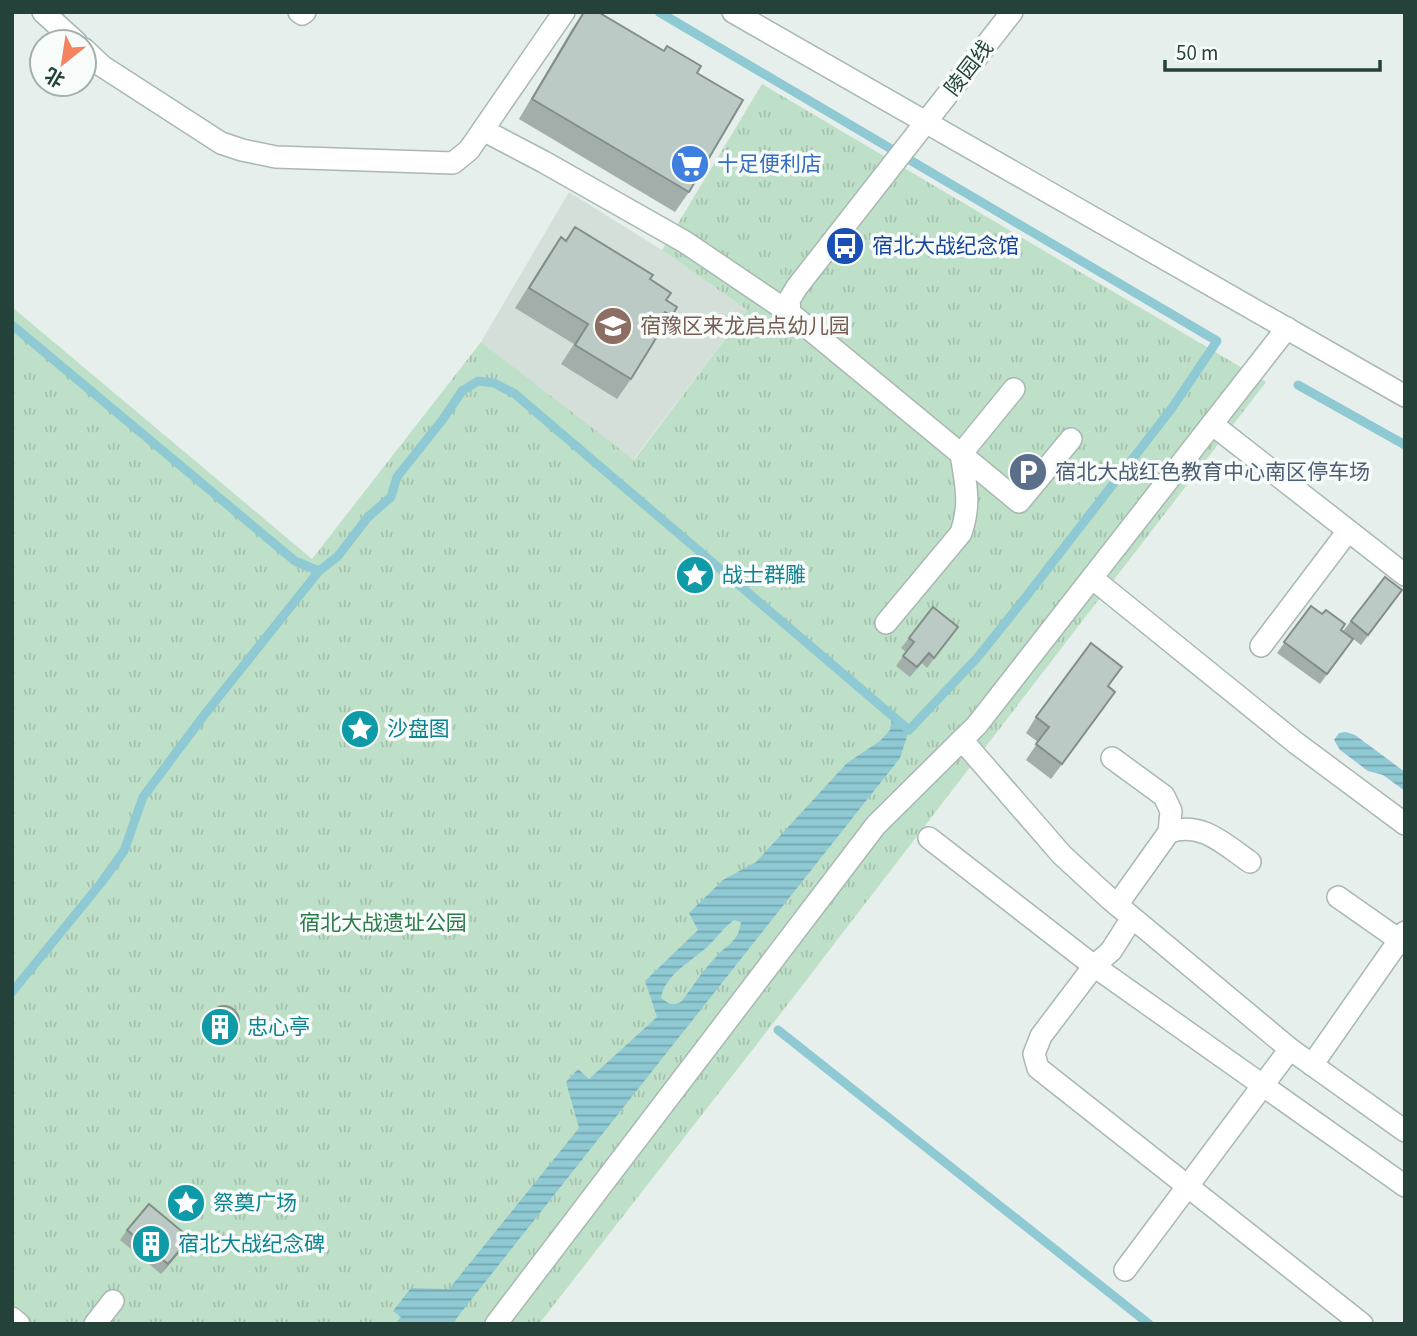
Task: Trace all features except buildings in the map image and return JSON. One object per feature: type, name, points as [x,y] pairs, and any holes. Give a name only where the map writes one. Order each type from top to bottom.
[{"type":"street","points":[[43,12],[61,28]]},
{"type":"street","points":[[299,12],[305,12]]},
{"type":"street","points":[[98,62],[221,143],[242,150],[276,157],[453,163],[469,150],[564,12]]},
{"type":"street","points":[[733,12],[1405,396]]},
{"type":"street","name":"陵园线","points":[[790,313],[789,300],[797,287],[1012,12]]},
{"type":"street","points":[[483,130],[685,242],[790,313],[1020,502],[1071,439]]},
{"type":"street","points":[[496,1324],[876,825],[977,725],[1287,328]]},
{"type":"street","points":[[886,623],[961,533],[968,497],[961,454],[1014,389]]},
{"type":"street","points":[[1212,424],[1405,575]]},
{"type":"street","points":[[1261,646],[1348,531]]},
{"type":"street","points":[[1092,578],[1296,743],[1405,824]]},
{"type":"street","points":[[962,740],[1062,855],[1125,911],[1290,1049],[1405,1131]]},
{"type":"street","points":[[1112,758],[1164,796],[1171,811],[1169,832],[1125,911],[1111,951],[1094,966],[1041,1036],[1034,1054],[1038,1068],[1362,1324]]},
{"type":"street","points":[[1169,832],[1182,828],[1209,833],[1250,862]]},
{"type":"street","points":[[929,838],[1094,966],[1405,1186]]},
{"type":"street","points":[[1312,1065],[1403,939],[1338,897]]},
{"type":"street","points":[[1125,1270],[1290,1049]]},
{"type":"street","points":[[95,1324],[113,1301]]},
{"type":"street","points":[[12,1318],[19,1324]]},
{"type":"shaded area","name":"宿豫区来龙启点幼儿园","points":[[569,192],[662,250],[747,310],[633,460],[481,342]]},
{"type":"green space","name":"宿北大战遗址公园","points":[[762,84],[1266,382],[539,1324],[12,1324],[12,307],[312,559],[481,342],[634,460],[747,310],[662,250]]},
{"type":"water","points":[[892,716],[909,730],[900,758],[452,1324],[395,1324],[401,1317],[393,1311],[411,1288],[449,1289],[579,1128],[566,1082],[578,1069],[589,1079],[657,1017],[645,981],[698,930],[689,913],[723,880],[756,862],[847,763],[880,741],[890,730]],"holes":[[[734,920],[741,922],[735,939],[707,967],[682,1001],[671,1004],[661,998],[667,982],[679,970],[706,948],[726,926]]]},
{"type":"water","points":[[1339,733],[1355,735],[1405,772],[1405,791],[1383,775],[1368,771],[1340,750],[1334,740]]},
{"type":"waterway","points":[[12,325],[295,561],[319,571],[338,556],[368,517],[391,497],[397,477],[462,391],[478,381],[494,383],[515,394],[909,730],[977,658],[1025,598],[1172,408],[1217,341],[659,12]]},
{"type":"waterway","points":[[1298,385],[1405,445]]},
{"type":"waterway","points":[[12,992],[124,851],[143,797],[319,571]]},
{"type":"waterway","points":[[778,1030],[1149,1324]]},
{"type":"place","name":"十足便利店","points":[[690,164]]},
{"type":"place","name":"宿北大战纪念馆","points":[[845,246]]},
{"type":"place","name":"宿豫区来龙启点幼儿园","points":[[613,326]]},
{"type":"place","name":"宿北大战红色教育中心南区停车场","points":[[1028,472]]},
{"type":"place","name":"战士群雕","points":[[695,575]]},
{"type":"place","name":"沙盘图","points":[[360,729]]},
{"type":"place","name":"忠心亭","points":[[220,1027]]},
{"type":"place","name":"祭奠广场","points":[[186,1203]]},
{"type":"place","name":"宿北大战纪念碑","points":[[151,1244]]}]
